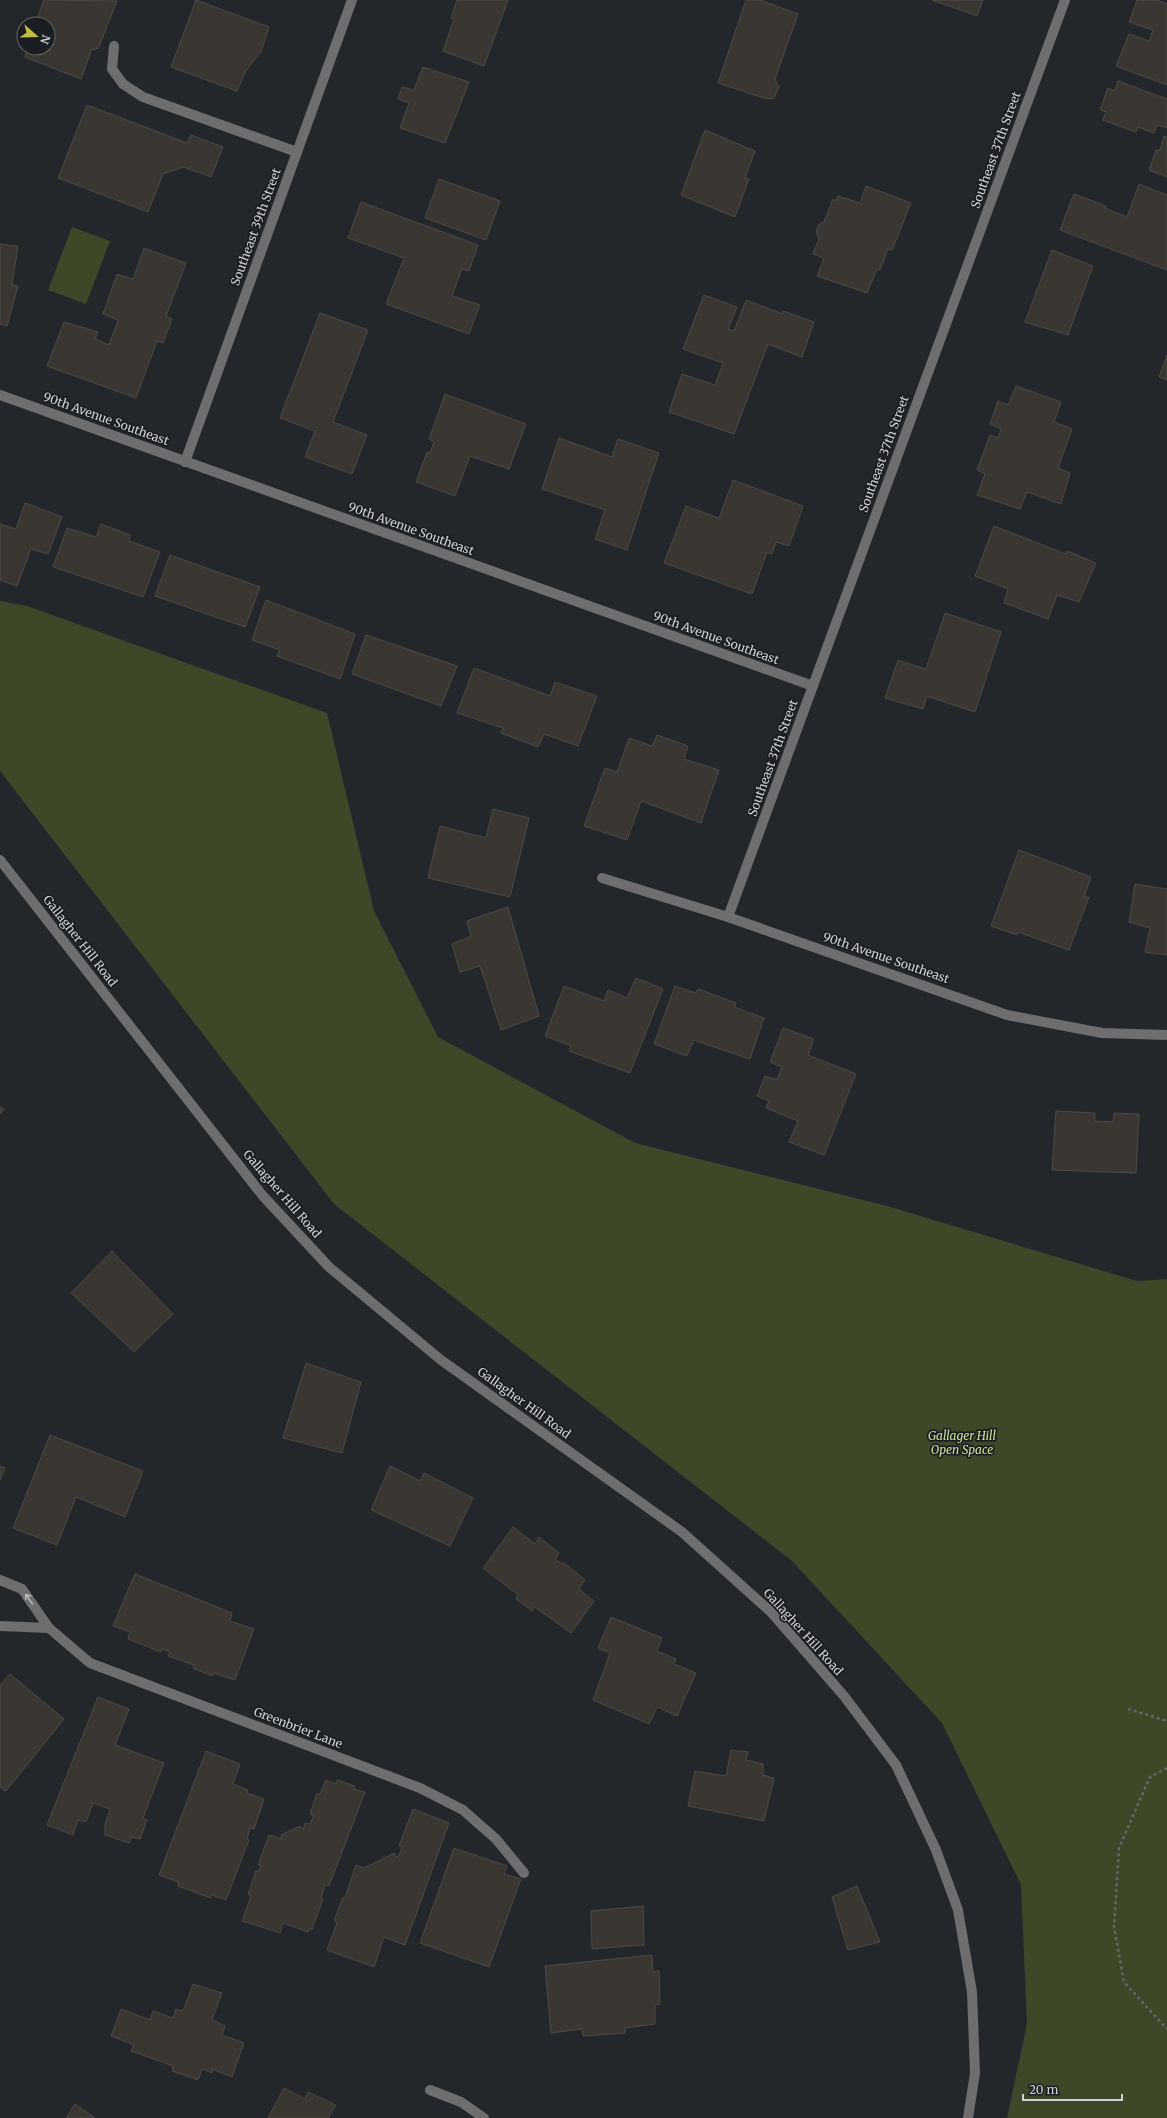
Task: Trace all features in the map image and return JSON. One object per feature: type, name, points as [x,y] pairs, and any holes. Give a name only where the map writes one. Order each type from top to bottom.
[{"type":"street","name":"Southeast 39th Street","points":[[185,462],[352,0]]},
{"type":"street","name":"Southeast 37th Street","points":[[728,917],[1065,0]]},
{"type":"street","points":[[114,46],[112,69],[123,84],[143,97],[297,152]]},
{"type":"street","name":"90th Avenue Southeast","points":[[0,395],[813,686]]},
{"type":"street","name":"Gallagher Hill Road","points":[[0,860],[264,1196],[329,1267],[441,1360],[682,1532],[771,1612],[844,1696],[896,1765],[936,1850],[958,1910],[972,1992],[975,2073],[968,2118]]},
{"type":"street","name":"90th Avenue Southeast","points":[[602,878],[728,917],[1007,1015],[1102,1033],[1167,1035]]},
{"type":"street","name":"Greenbrier Lane","points":[[0,1580],[22,1589],[49,1628],[90,1662],[426,1791],[463,1810],[496,1839],[524,1873]]},
{"type":"street","points":[[0,1626],[49,1628]]},
{"type":"street","points":[[430,2090],[461,2102],[484,2118]]},
{"type":"path","points":[[1128,1709],[1167,1721]]},
{"type":"path","points":[[1167,1768],[1150,1778],[1119,1848],[1114,1927],[1124,1982],[1167,2029]]},
{"type":"green space","points":[[72,227],[110,241],[86,304],[48,290]]},
{"type":"green space","name":"Gallager Hill Open Space","points":[[0,601],[27,606],[327,713],[374,911],[438,1037],[635,1143],[887,1206],[1137,1281],[1167,1279],[1167,2118],[1007,2118],[1027,2024],[1021,1885],[942,1723],[792,1561],[334,1204],[0,771]]},
{"type":"building","points":[[44,0],[117,1],[98,49],[92,49],[81,79],[25,57],[56,56],[56,16],[38,16]]},
{"type":"building","points":[[196,0],[269,27],[261,52],[247,69],[237,91],[171,67]]},
{"type":"building","points":[[457,0],[508,0],[484,66],[443,51],[454,19],[451,18]]},
{"type":"building","points":[[746,0],[760,0],[798,14],[775,79],[779,87],[774,98],[767,99],[718,83]]},
{"type":"building","points":[[932,0],[983,0],[977,16]]},
{"type":"building","points":[[1137,0],[1157,0],[1167,4],[1167,85],[1116,66],[1129,34],[1149,41],[1153,30],[1129,22]]},
{"type":"building","points":[[423,67],[469,82],[445,143],[400,128],[409,103],[398,99],[402,87],[414,90]]},
{"type":"building","points":[[1118,81],[1167,99],[1167,128],[1157,125],[1154,133],[1138,127],[1136,132],[1103,120],[1106,112],[1100,110],[1108,88],[1115,91]]},
{"type":"building","points":[[87,105],[187,143],[191,135],[223,147],[211,177],[183,167],[163,174],[148,212],[58,178]]},
{"type":"building","points":[[705,130],[755,151],[745,178],[749,179],[735,217],[681,195]]},
{"type":"building","points":[[1164,136],[1167,137],[1167,177],[1149,170],[1156,150],[1160,150]]},
{"type":"building","points":[[439,179],[500,201],[486,240],[425,218]]},
{"type":"building","points":[[1139,184],[1167,195],[1167,270],[1060,230],[1074,194],[1106,206],[1105,208],[1127,217]]},
{"type":"building","points":[[866,186],[911,203],[892,250],[888,249],[880,270],[877,269],[867,293],[817,276],[824,258],[813,254],[819,239],[816,232],[819,224],[824,222],[833,199],[836,201],[838,196],[860,203]]},
{"type":"building","points":[[361,202],[478,245],[469,271],[462,269],[452,296],[480,305],[469,334],[386,304],[404,258],[348,238]]},
{"type":"building","points":[[0,244],[18,246],[12,285],[18,286],[7,326],[0,324]]},
{"type":"building","points":[[144,248],[186,263],[166,316],[172,319],[163,343],[157,341],[136,398],[47,366],[64,322],[98,332],[95,339],[109,345],[118,320],[103,314],[117,274],[133,279]]},
{"type":"building","points":[[1052,250],[1093,266],[1068,335],[1025,322]]},
{"type":"building","points":[[704,295],[737,307],[728,329],[734,331],[746,300],[783,314],[783,311],[814,322],[802,357],[768,344],[734,434],[669,412],[682,374],[715,385],[723,363],[683,349]]},
{"type":"building","points":[[320,313],[368,330],[333,422],[367,435],[352,474],[305,457],[315,431],[280,418]]},
{"type":"building","points":[[1167,355],[1167,380],[1159,377]]},
{"type":"building","points":[[1016,386],[1061,402],[1054,422],[1072,429],[1058,468],[1070,473],[1061,504],[1027,492],[1020,509],[977,495],[985,474],[977,470],[990,435],[998,438],[1001,429],[990,424],[998,401],[1008,405]]},
{"type":"building","points":[[445,394],[526,424],[509,469],[470,456],[455,496],[416,482],[427,452],[430,453],[434,442],[429,439]]},
{"type":"building","points":[[559,438],[612,457],[618,439],[659,453],[627,550],[595,539],[605,510],[542,489]]},
{"type":"building","points":[[733,480],[803,506],[789,546],[776,542],[772,554],[767,552],[752,594],[664,563],[686,506],[719,518]]},
{"type":"building","points":[[25,503],[62,517],[48,554],[31,549],[17,586],[0,580],[0,524],[16,529]]},
{"type":"building","points":[[101,524],[130,535],[129,541],[160,552],[143,597],[53,567],[67,528],[96,537]]},
{"type":"building","points":[[994,526],[1066,554],[1067,551],[1096,563],[1079,602],[1057,595],[1048,619],[1004,603],[1008,589],[975,576]]},
{"type":"building","points":[[170,555],[260,587],[245,627],[155,596]]},
{"type":"building","points":[[266,600],[355,634],[340,679],[277,656],[280,650],[252,640]]},
{"type":"building","points":[[945,613],[1001,632],[975,712],[927,696],[923,709],[885,698],[898,660],[926,669]]},
{"type":"building","points":[[366,635],[457,666],[441,706],[352,674]]},
{"type":"building","points":[[474,668],[550,696],[555,682],[597,696],[578,746],[544,734],[538,747],[501,733],[503,728],[457,713]]},
{"type":"building","points":[[657,735],[688,746],[684,759],[719,770],[701,823],[641,801],[627,840],[584,826],[605,768],[617,772],[629,738],[652,746]]},
{"type":"building","points":[[493,809],[529,818],[510,897],[428,878],[440,826],[486,838]]},
{"type":"building","points":[[1019,850],[1091,877],[1084,897],[1089,897],[1069,950],[1018,932],[1017,935],[991,926]]},
{"type":"building","points":[[1135,884],[1167,889],[1167,955],[1145,952],[1150,928],[1129,922]]},
{"type":"building","points":[[508,907],[539,1016],[501,1030],[480,966],[460,972],[452,944],[471,936],[467,921]]},
{"type":"building","points":[[636,978],[663,989],[630,1073],[569,1051],[571,1046],[545,1036],[564,986],[604,1001],[608,990],[627,998]]},
{"type":"building","points":[[675,986],[696,993],[698,989],[736,1003],[734,1007],[764,1018],[750,1059],[694,1040],[687,1056],[654,1044]]},
{"type":"building","points":[[783,1028],[814,1039],[808,1055],[856,1074],[824,1155],[789,1142],[798,1121],[766,1108],[769,1101],[757,1096],[765,1076],[777,1080],[782,1067],[770,1062]]},
{"type":"building","points":[[0,1106],[4,1109],[0,1114]]},
{"type":"building","points":[[1056,1111],[1095,1113],[1095,1121],[1113,1122],[1114,1113],[1139,1114],[1136,1173],[1052,1170]]},
{"type":"building","points":[[112,1251],[173,1314],[134,1352],[71,1293]]},
{"type":"building","points":[[306,1363],[361,1382],[342,1453],[283,1438]]},
{"type":"building","points":[[50,1435],[143,1471],[125,1517],[76,1497],[57,1545],[13,1528]]},
{"type":"building","points":[[0,1466],[5,1468],[0,1480]]},
{"type":"building","points":[[390,1466],[420,1481],[424,1473],[473,1498],[450,1546],[371,1510]]},
{"type":"building","points":[[513,1527],[535,1544],[539,1537],[559,1553],[555,1559],[562,1564],[563,1562],[585,1580],[579,1589],[594,1601],[571,1633],[535,1607],[532,1611],[516,1599],[518,1595],[483,1568]]},
{"type":"building","points":[[135,1574],[232,1613],[230,1621],[254,1629],[235,1680],[213,1673],[212,1676],[193,1668],[194,1665],[168,1656],[170,1652],[162,1649],[161,1652],[128,1639],[130,1632],[113,1626]]},
{"type":"building","points":[[611,1617],[662,1638],[657,1651],[676,1659],[674,1664],[696,1673],[677,1716],[657,1707],[649,1724],[593,1700],[610,1653],[598,1648]]},
{"type":"building","points":[[10,1674],[64,1719],[6,1791],[0,1787],[0,1685]]},
{"type":"building","points":[[98,1697],[129,1709],[115,1745],[164,1763],[143,1818],[147,1820],[140,1839],[132,1837],[129,1843],[105,1835],[105,1825],[110,1809],[93,1803],[86,1822],[78,1820],[73,1835],[47,1825]]},
{"type":"building","points":[[731,1750],[748,1752],[746,1760],[763,1764],[763,1775],[774,1778],[764,1821],[688,1806],[695,1771],[726,1776]]},
{"type":"building","points":[[206,1751],[240,1764],[233,1784],[248,1790],[247,1793],[264,1799],[254,1829],[250,1828],[247,1839],[249,1840],[226,1900],[212,1895],[211,1898],[178,1886],[179,1882],[159,1875]]},
{"type":"building","points":[[326,1780],[336,1784],[337,1780],[355,1786],[353,1789],[365,1792],[329,1886],[325,1885],[321,1897],[323,1899],[312,1929],[309,1929],[308,1932],[283,1923],[280,1933],[242,1921],[251,1896],[248,1894],[256,1871],[259,1871],[261,1866],[258,1865],[269,1835],[282,1839],[281,1835],[300,1826],[303,1830],[305,1823],[310,1824],[314,1815],[310,1814],[317,1793],[320,1794]]},
{"type":"building","points":[[413,1809],[449,1823],[405,1945],[384,1937],[374,1967],[327,1950],[337,1923],[334,1921],[343,1897],[345,1898],[356,1865],[364,1868],[394,1853],[397,1857],[399,1856],[402,1847],[399,1846]]},
{"type":"building","points":[[454,1848],[507,1866],[504,1874],[521,1879],[489,1967],[420,1943]]},
{"type":"building","points":[[857,1886],[880,1942],[848,1950],[832,1897]]},
{"type":"building","points":[[643,1906],[644,1945],[592,1949],[591,1911]]},
{"type":"building","points":[[652,1955],[653,1972],[659,1971],[660,2004],[655,2005],[655,2024],[625,2028],[625,2033],[583,2036],[582,2029],[551,2033],[545,1966]]},
{"type":"building","points":[[193,1984],[222,1993],[212,2020],[225,2026],[222,2035],[244,2043],[232,2077],[212,2069],[212,2073],[202,2069],[198,2080],[172,2071],[173,2066],[131,2051],[134,2045],[111,2036],[121,2009],[150,2020],[153,2011],[173,2018],[176,2009],[183,2011]]},
{"type":"building","points":[[284,2088],[305,2099],[308,2092],[336,2105],[328,2118],[268,2118]]},
{"type":"building","points":[[75,2104],[95,2118],[66,2118]]}]
